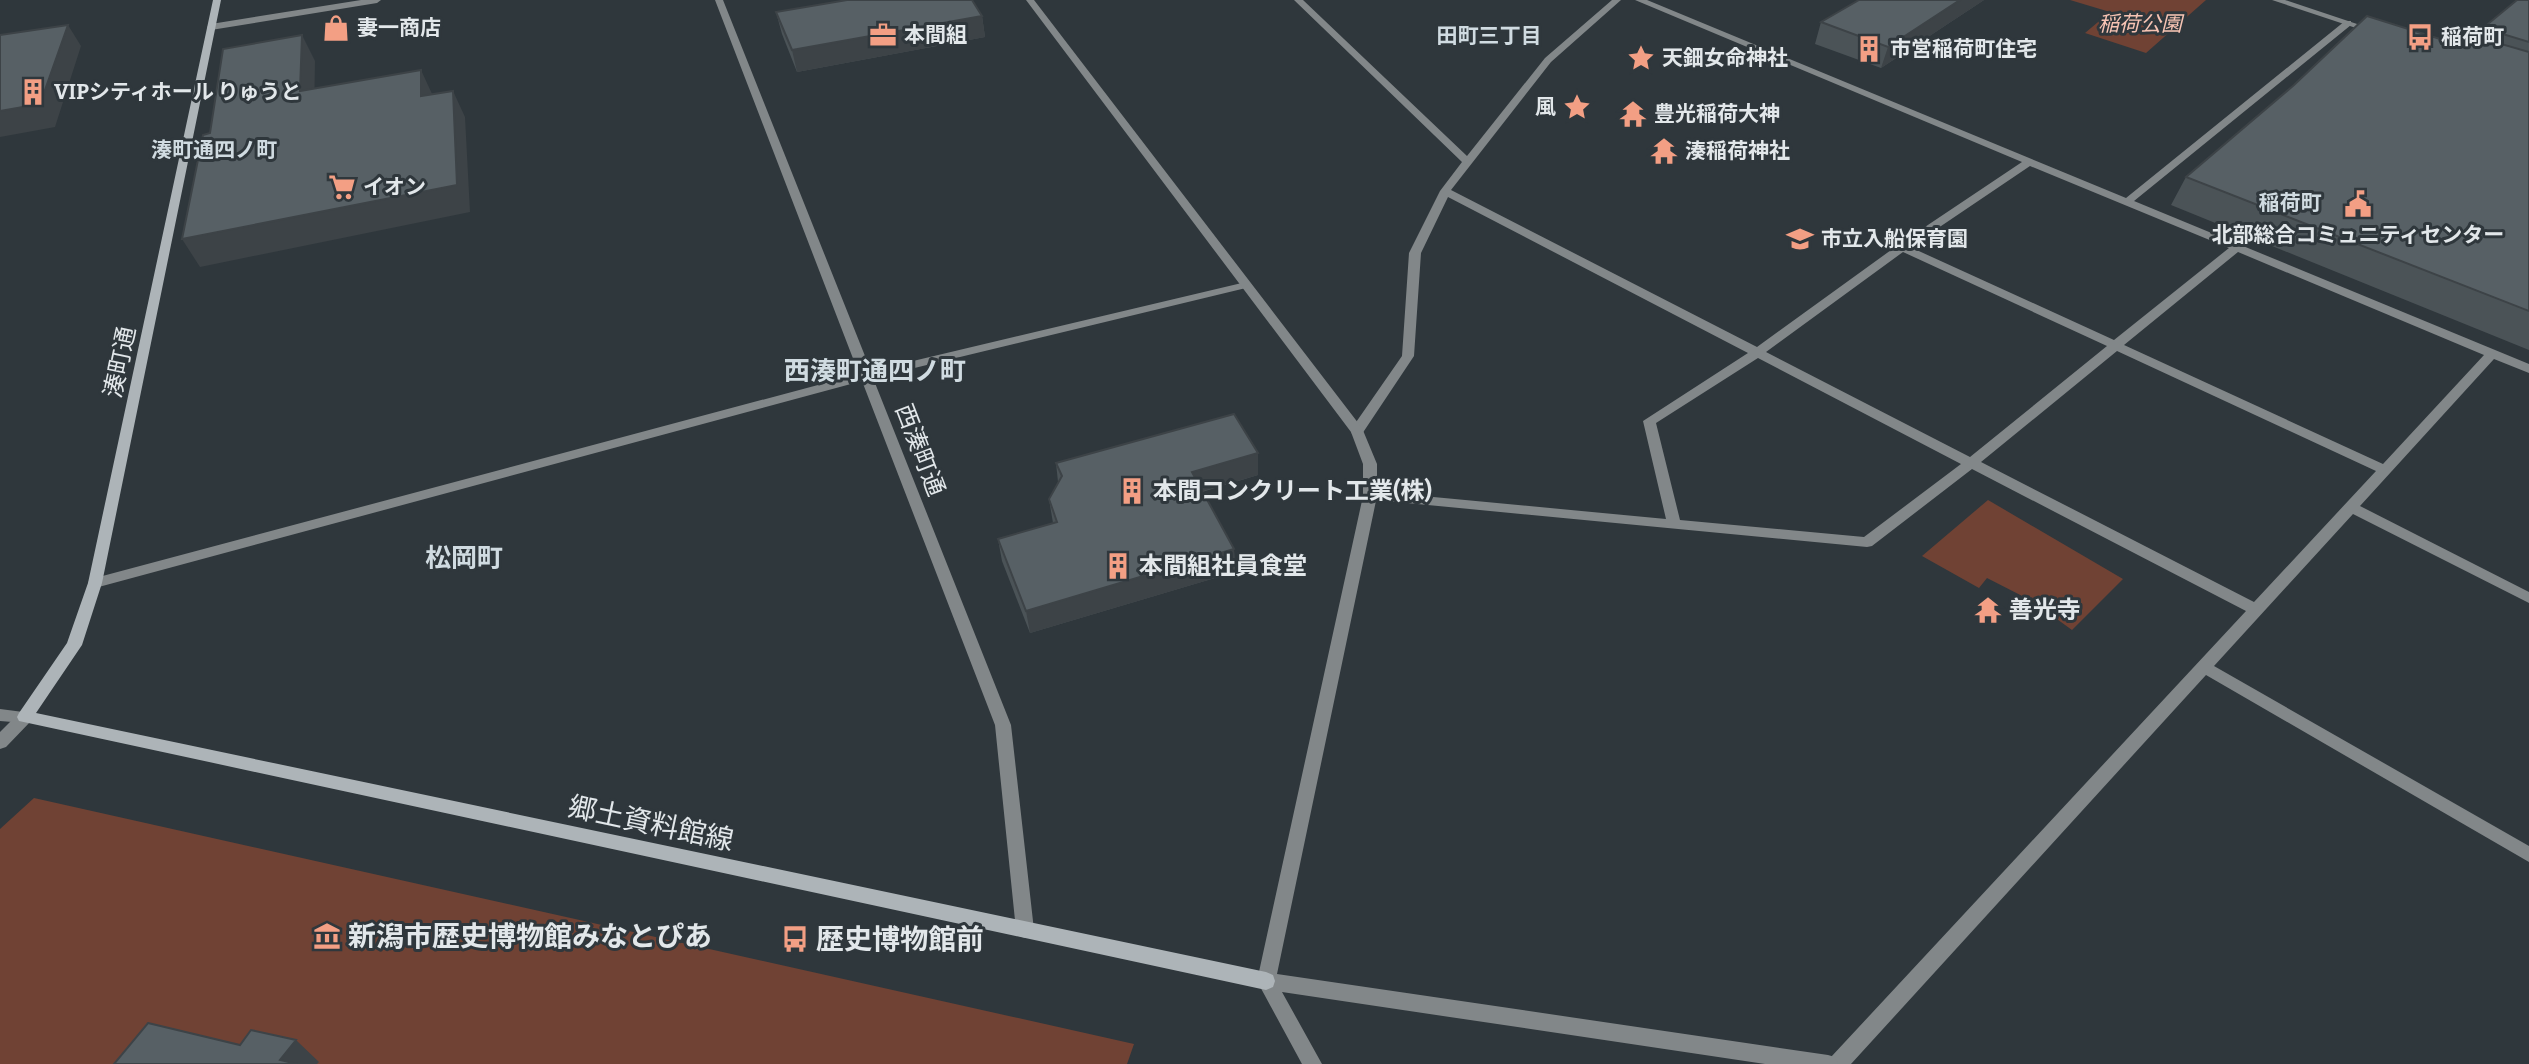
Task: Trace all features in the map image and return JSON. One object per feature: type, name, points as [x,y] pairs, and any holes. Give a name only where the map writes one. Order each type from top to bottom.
[{"type":"main road","name":"湊町通","points":[[25,717],[74,645],[95,583],[217,0]]},
{"type":"main road","name":"郷土資料館線","points":[[25,717],[1266,981]]},
{"type":"street","points":[[211,27],[377,0]]},
{"type":"street","name":"西湊町通","points":[[719,0],[1003,725],[1025,930]]},
{"type":"street","points":[[1030,0],[1357,431],[1370,464],[1370,496],[1266,981],[1312,1064]]},
{"type":"street","points":[[1298,0],[1467,161]]},
{"type":"street","points":[[1357,431],[1408,356],[1415,253],[1446,191],[1548,60],[1617,0]]},
{"type":"street","points":[[1639,0],[2529,369]]},
{"type":"street","points":[[2276,0],[2387,35]]},
{"type":"street","points":[[2127,202],[2348,23]]},
{"type":"street","points":[[1674,523],[1649,421],[1758,352],[1902,247],[2029,162]]},
{"type":"street","points":[[1446,191],[2256,610]]},
{"type":"street","points":[[1902,247],[2385,470]]},
{"type":"street","points":[[1370,496],[1867,542],[1971,463],[2236,248]]},
{"type":"street","points":[[95,583],[867,376],[1246,285]]},
{"type":"street","points":[[1838,1064],[2492,354]]},
{"type":"street","points":[[2350,507],[2529,598]]},
{"type":"street","points":[[2204,667],[2529,855]]},
{"type":"street","points":[[0,715],[25,717]]},
{"type":"street","points":[[0,742],[25,717]]},
{"type":"street","points":[[1266,981],[1828,1064]]},
{"type":"green space","name":"稲荷公園","points":[[2070,0],[2206,0],[2146,53],[2085,33],[2110,12]]},
{"type":"green space","points":[[1988,500],[2123,579],[2072,630],[2032,601],[1987,578],[1979,588],[1922,556]]},
{"type":"green space","name":"新潟市歴史博物館みなとぴあ","points":[[34,798],[1134,1044],[1127,1064],[0,1064],[0,829]]},
{"type":"building","points":[[847,0],[972,0],[982,16],[792,50],[776,12]]},
{"type":"building","points":[[1859,0],[1960,0],[1888,47],[1821,22]]},
{"type":"building","points":[[2517,0],[2529,0],[2529,42],[2483,28]]},
{"type":"building","name":"北部総合コミュニティセンター","points":[[2367,16],[2462,46],[2474,36],[2529,52],[2529,311],[2186,177],[2294,85]]},
{"type":"building","points":[[68,25],[40,104],[0,111],[0,35]]},
{"type":"building","points":[[302,35],[300,91],[421,70],[421,96],[453,91],[457,185],[182,239],[203,135],[210,133],[223,49]]},
{"type":"building","points":[[1234,414],[1258,453],[1192,472],[1234,549],[1026,611],[998,539],[1057,522],[1049,499],[1062,476],[1056,463]]},
{"type":"building","points":[[148,1023],[240,1045],[251,1030],[296,1040],[280,1060],[297,1064],[114,1064]]},
{"type":"place","name":"妻一商店","points":[[336,28]]},
{"type":"place","name":"本間組","points":[[883,35]]},
{"type":"place","name":"稲荷町","points":[[2420,37]]},
{"type":"place","name":"市営稲荷町住宅","points":[[1869,49]]},
{"type":"place","name":"天鈿女命神社","points":[[1641,58]]},
{"type":"place","name":"VIPシティホール りゅうと","points":[[33,92]]},
{"type":"place","name":"風","points":[[1577,107]]},
{"type":"place","name":"豊光稲荷大神","points":[[1633,114]]},
{"type":"place","name":"湊稲荷神社","points":[[1664,151]]},
{"type":"place","name":"イオン","points":[[342,187]]},
{"type":"place","name":"北部総合コミュニティセンター","points":[[2358,204]]},
{"type":"place","name":"市立入船保育園","points":[[1800,239]]},
{"type":"place","name":"本間コンクリート工業(株)","points":[[1132,491]]},
{"type":"place","name":"本間組社員食堂","points":[[1118,566]]},
{"type":"place","name":"善光寺","points":[[1988,610]]},
{"type":"place","name":"新潟市歴史博物館みなとぴあ","points":[[327,936]]},
{"type":"place","name":"歴史博物館前","points":[[795,939]]},
{"type":"district","name":"田町三丁目","points":[[1489,36]]},
{"type":"district","name":"湊町通四ノ町","points":[[214,150]]},
{"type":"district","name":"稲荷町","points":[[2290,203]]},
{"type":"district","name":"西湊町通四ノ町","points":[[875,371]]},
{"type":"district","name":"松岡町","points":[[464,558]]}]
